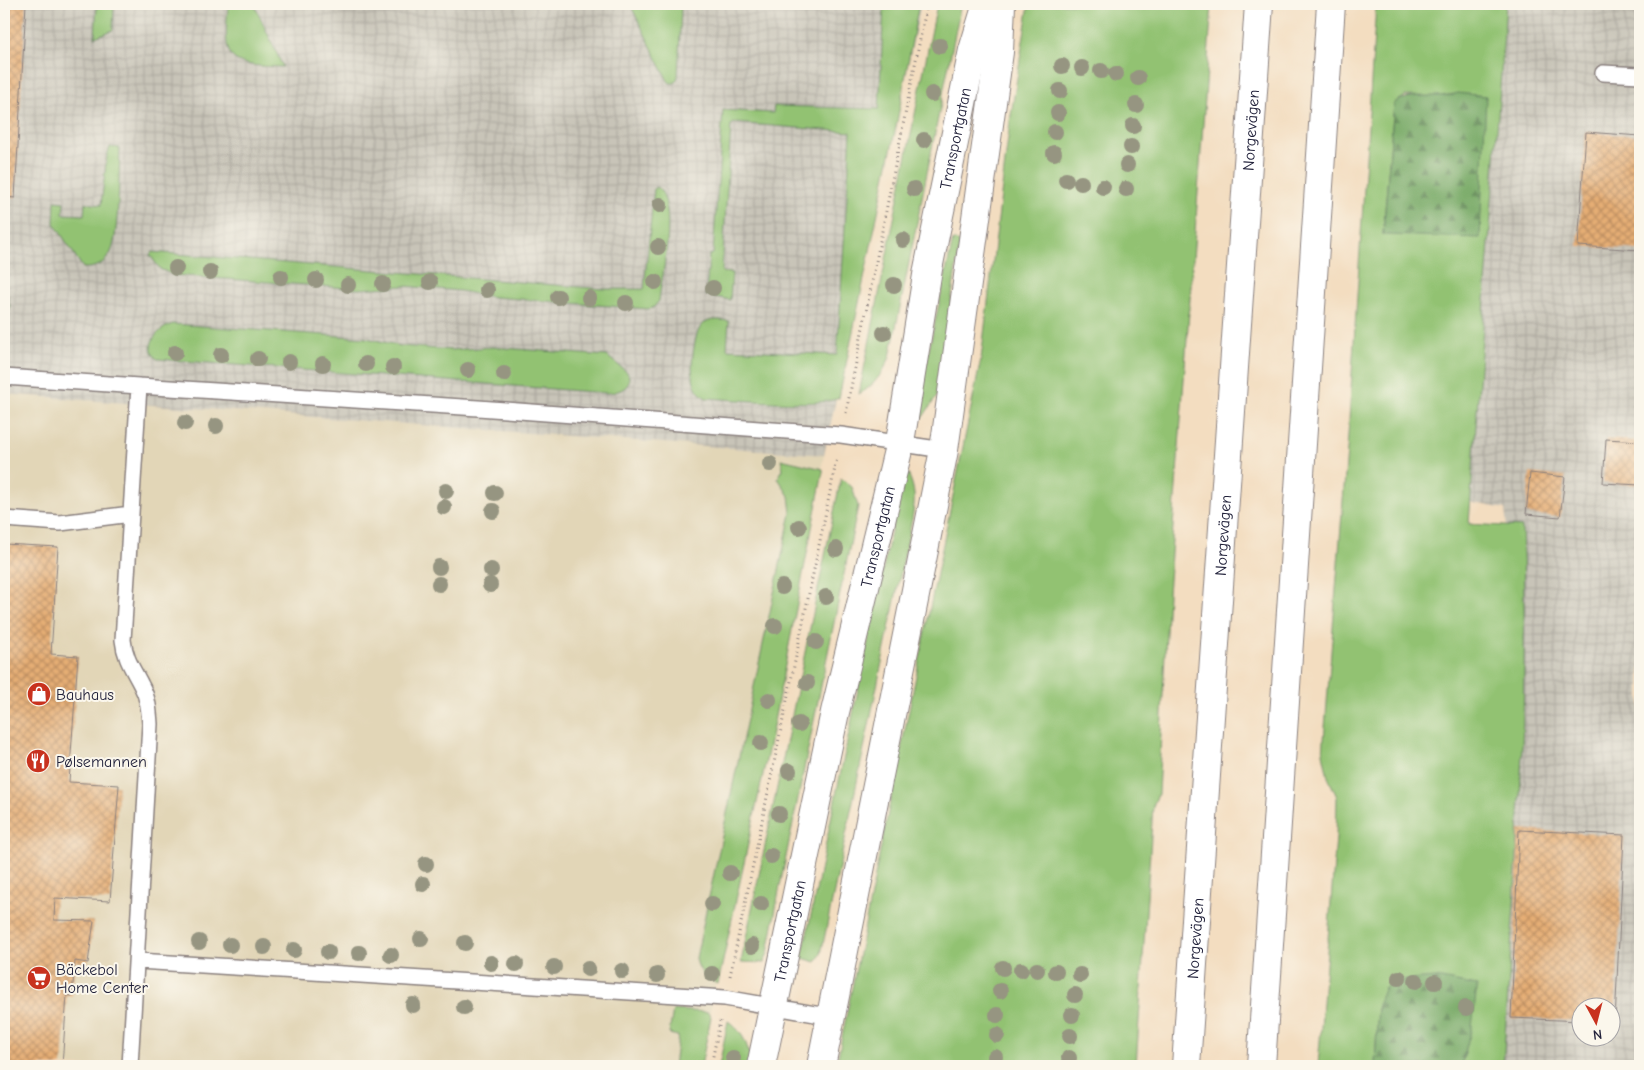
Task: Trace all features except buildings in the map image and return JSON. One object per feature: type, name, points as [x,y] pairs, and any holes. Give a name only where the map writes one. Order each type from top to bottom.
[{"type":"main road","name":"Transportgatan","points":[[760,1066],[835,712],[900,442],[930,260],[973,50],[987,4]]},
{"type":"main road","name":"Transportgatan","points":[[821,1066],[944,450],[999,52],[1001,4]]},
{"type":"main road","name":"Norgevägen","points":[[1186,1066],[1259,4]]},
{"type":"main road","points":[[1260,1066],[1331,4]]},
{"type":"lane","points":[[1603,73],[1640,75]]},
{"type":"lane","points":[[4,376],[842,435],[900,442],[944,450]]},
{"type":"lane","points":[[130,1066],[138,960],[150,724],[145,694],[124,654],[139,386]]},
{"type":"lane","points":[[4,519],[60,523],[132,514]]},
{"type":"lane","points":[[138,960],[725,998],[832,1017]]},
{"type":"path","points":[[710,1066],[842,435],[928,4]]},
{"type":"shaded area","points":[[4,4],[921,4],[824,455],[4,394]]},
{"type":"shaded area","points":[[1500,4],[1640,4],[1640,1066],[1488,1066],[1515,606],[1505,509],[1453,499]]},
{"type":"shaded area","points":[[4,394],[824,455],[699,1066],[4,1066]]},
{"type":"green space","points":[[97,4],[114,4],[113,30],[95,37]]},
{"type":"green space","points":[[228,4],[254,4],[283,67],[249,64],[238,61],[232,56],[226,37]]},
{"type":"green space","points":[[630,4],[677,4],[681,9],[678,77],[675,83],[668,81]]},
{"type":"green space","points":[[884,4],[919,4],[897,122],[839,398],[829,401],[795,403],[706,398],[695,386],[692,360],[697,334],[706,322],[729,321],[727,349],[837,355],[851,132],[734,123],[731,125],[722,272],[732,273],[730,300],[706,295],[709,255],[713,254],[723,110],[773,113],[774,106],[879,109]]},
{"type":"green space","points":[[937,4],[961,4],[890,357],[878,378],[859,394]]},
{"type":"green space","points":[[1029,4],[1212,4],[1168,594],[1158,794],[1153,806],[1136,1066],[836,1066],[981,359],[1010,121]]},
{"type":"green space","points":[[1376,4],[1506,4],[1469,524],[1522,527],[1524,594],[1523,729],[1503,1066],[1461,1066],[1472,1027],[1378,1005],[1375,1066],[1318,1066],[1336,837],[1337,797],[1328,777],[1323,753],[1347,450]],"holes":[[[1406,96],[1444,97],[1383,234],[1394,103]]]},
{"type":"green space","points":[[1458,93],[1486,96],[1480,238],[1383,235],[1394,103],[1409,97],[1441,96]]},
{"type":"green space","points":[[110,147],[120,148],[114,244],[109,256],[103,262],[92,267],[83,268],[54,223],[55,201],[64,202],[63,214],[84,215],[85,203],[101,205],[107,155]]},
{"type":"green space","points":[[658,187],[664,197],[667,209],[667,241],[659,301],[653,308],[648,309],[493,297],[460,291],[404,286],[359,289],[173,275],[160,269],[150,255],[152,252],[604,289],[644,289],[654,188]]},
{"type":"green space","points":[[953,240],[960,242],[937,396],[923,417],[913,422]]},
{"type":"green space","points":[[4,284],[10,307],[4,329]]},
{"type":"green space","points":[[173,324],[367,338],[401,346],[451,350],[492,347],[607,356],[627,372],[629,382],[620,390],[606,393],[157,359],[151,348],[154,338],[162,329]]},
{"type":"green space","points":[[781,459],[823,469],[823,472],[770,742],[718,984],[703,974],[696,958],[791,513],[789,496],[778,478],[783,469]]},
{"type":"green space","points":[[903,474],[908,474],[914,491],[912,519],[821,954],[816,962],[802,958]]},
{"type":"green space","points":[[841,478],[852,487],[858,506],[768,953],[764,963],[741,962]]},
{"type":"green space","points":[[1436,978],[1477,986],[1472,1027],[1461,1066],[1375,1066],[1378,1005],[1385,987],[1397,981]]},
{"type":"green space","points":[[673,1010],[708,1012],[711,1017],[701,1066],[674,1066],[678,1036],[669,1034]]},
{"type":"green space","points":[[728,1021],[742,1036],[752,1066],[719,1066]]},
{"type":"place","name":"Bauhaus","points":[[39,694]]},
{"type":"place","name":"Pølsemannen","points":[[38,761]]},
{"type":"place","name":"Bäckebol Home Center","points":[[39,978]]}]
